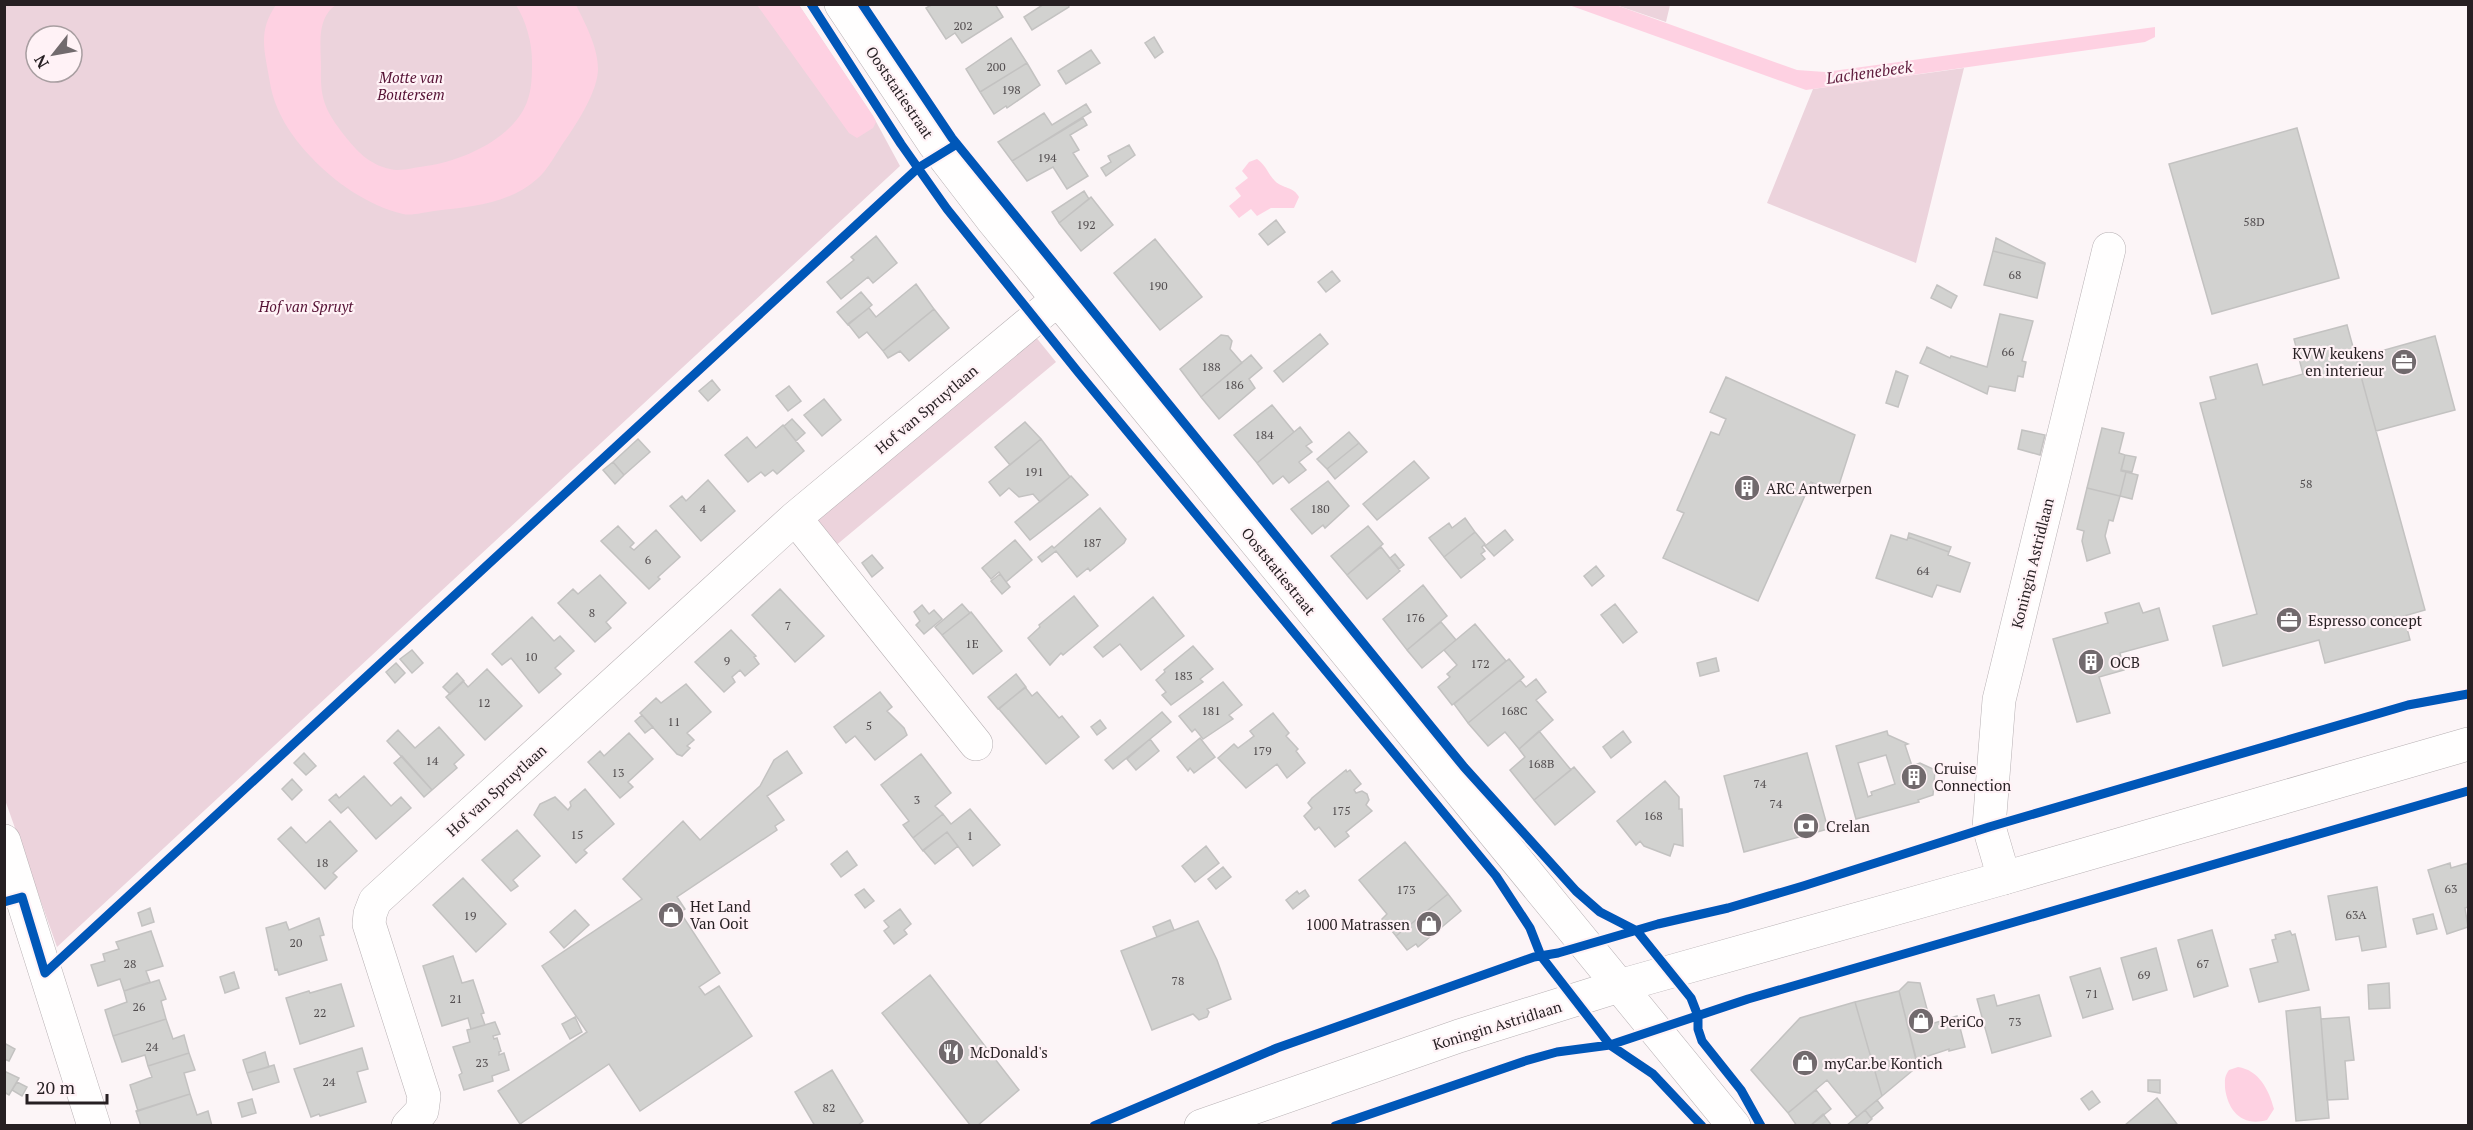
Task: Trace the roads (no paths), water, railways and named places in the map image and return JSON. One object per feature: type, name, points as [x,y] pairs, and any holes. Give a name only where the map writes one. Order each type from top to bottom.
[{"type":"street","name":"Ooststatiestraat","points":[[841,4],[935,145],[1057,300],[1734,1125]]},
{"type":"street","name":"Koningin Astridlaan","points":[[2004,878],[1989,827],[1999,700],[2109,249]]},
{"type":"street","name":"Hof van Spruytlaan","points":[[408,1125],[422,1111],[424,1096],[369,924],[375,901],[795,518],[1057,300]]},
{"type":"street","points":[[795,518],[976,744]]},
{"type":"street","name":"Koningin Astridlaan","points":[[1201,1125],[1459,1036],[1619,986],[2469,744]]},
{"type":"street","points":[[4,841],[13,900],[45,973],[94,1125]]},
{"type":"water","points":[[276,5],[336,5],[325,17],[320,42],[321,79],[325,104],[338,126],[358,151],[382,167],[403,170],[455,159],[485,146],[510,127],[520,115],[530,92],[532,61],[528,32],[516,5],[576,5],[587,27],[597,61],[595,86],[587,106],[571,132],[545,170],[526,187],[488,203],[403,214],[365,199],[341,184],[311,157],[285,123],[272,94],[264,42],[266,24]]},
{"type":"water","points":[[757,5],[799,5],[873,116],[876,122],[873,128],[857,138],[849,133]]},
{"type":"water","name":"Lachenebeek","points":[[1569,5],[1616,5],[1797,70],[1825,72],[2155,27],[2155,37],[2145,42],[1806,90]]},
{"type":"water","points":[[1257,159],[1275,181],[1294,191],[1299,197],[1294,208],[1271,208],[1257,216],[1251,209],[1239,218],[1229,206],[1241,196],[1235,188],[1248,178],[1242,171],[1249,162]]},
{"type":"water","points":[[2238,1067],[2252,1072],[2266,1088],[2274,1109],[2267,1120],[2258,1122],[2244,1119],[2229,1104],[2225,1088],[2226,1077],[2229,1070]]},
{"type":"place","name":"KVW keukens en interieur","points":[[2404,362]]},
{"type":"place","name":"ARC Antwerpen","points":[[1747,488]]},
{"type":"place","name":"Espresso concept","points":[[2289,620]]},
{"type":"place","name":"OCB","points":[[2091,662]]},
{"type":"place","name":"Cruise Connection","points":[[1914,777]]},
{"type":"place","name":"Crelan","points":[[1806,826]]},
{"type":"place","name":"Het Land Van Ooit","points":[[671,915]]},
{"type":"place","name":"1000 Matrassen","points":[[1429,924]]},
{"type":"place","name":"PeriCo","points":[[1921,1021]]},
{"type":"place","name":"McDonald's","points":[[951,1052]]},
{"type":"place","name":"myCar.be Kontich","points":[[1805,1063]]},
{"type":"park label","name":"Motte van Boutersem","points":[[411,86]]},
{"type":"park label","name":"Hof van Spruyt","points":[[306,306]]}]
